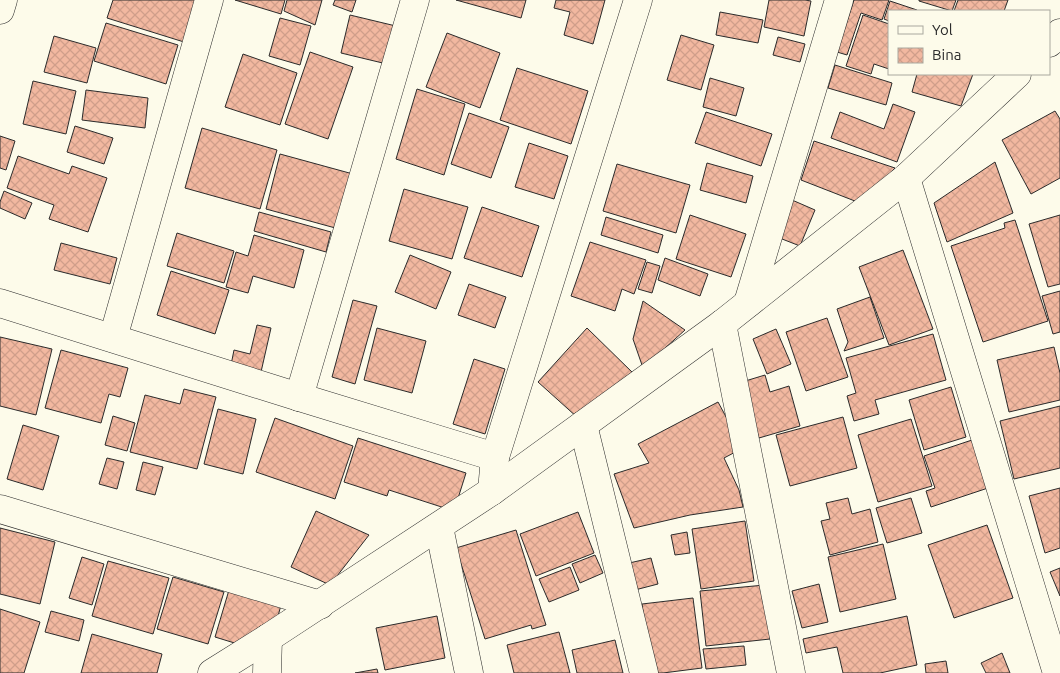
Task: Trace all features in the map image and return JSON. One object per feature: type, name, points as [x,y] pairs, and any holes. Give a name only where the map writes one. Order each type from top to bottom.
[{"type":"street","points":[[0,10],[3,0]]},
{"type":"street","points":[[113,338],[209,0]]},
{"type":"street","points":[[299,397],[416,0]]},
{"type":"street","points":[[492,491],[495,457],[638,0]]},
{"type":"street","points":[[748,304],[839,0]]},
{"type":"street","points":[[1050,42],[1060,33]]},
{"type":"street","points":[[212,673],[492,491],[722,324],[906,178],[1015,75]]},
{"type":"street","points":[[906,178],[1057,673]]},
{"type":"street","points":[[0,303],[495,457]]},
{"type":"street","points":[[722,324],[791,673]]},
{"type":"street","points":[[583,425],[644,673]]},
{"type":"street","points":[[0,509],[320,604]]},
{"type":"street","points":[[439,527],[469,673]]},
{"type":"street","points":[[267,673],[268,638]]},
{"type":"building","points":[[113,0],[196,0],[184,42],[107,18]]},
{"type":"building","points":[[235,0],[285,0],[281,14]]},
{"type":"building","points":[[287,0],[322,0],[315,25],[284,11]]},
{"type":"building","points":[[335,0],[356,0],[352,12],[333,5]]},
{"type":"building","points":[[456,0],[526,0],[521,18]]},
{"type":"building","points":[[556,0],[605,0],[593,44],[564,35],[570,12],[554,8]]},
{"type":"building","points":[[769,0],[811,1],[804,36],[764,27]]},
{"type":"building","points":[[854,0],[889,0],[882,20],[861,13],[847,55],[837,52]]},
{"type":"building","points":[[919,0],[956,0],[952,10]]},
{"type":"building","points":[[958,0],[1008,0],[1004,10],[954,10]]},
{"type":"building","points":[[890,1],[917,10],[888,10],[888,21],[884,19]]},
{"type":"building","points":[[720,12],[763,20],[758,43],[716,35]]},
{"type":"building","points":[[350,15],[400,27],[391,65],[341,53]]},
{"type":"building","points":[[863,15],[888,24],[888,69],[874,64],[871,74],[846,66]]},
{"type":"building","points":[[280,18],[311,26],[300,65],[269,56]]},
{"type":"building","points":[[106,23],[178,45],[166,84],[94,61]]},
{"type":"building","points":[[447,33],[500,53],[480,108],[426,87]]},
{"type":"building","points":[[681,35],[714,45],[701,90],[667,80]]},
{"type":"building","points":[[54,36],[96,48],[87,83],[44,72]]},
{"type":"building","points":[[778,37],[805,44],[800,62],[773,55]]},
{"type":"building","points":[[310,52],[353,67],[328,139],[285,124]]},
{"type":"building","points":[[243,54],[297,73],[280,125],[225,107]]},
{"type":"building","points":[[835,65],[892,83],[886,105],[828,88]]},
{"type":"building","points":[[517,68],[588,91],[571,144],[500,120]]},
{"type":"building","points":[[917,75],[973,75],[961,106],[912,92]]},
{"type":"building","points":[[710,78],[744,88],[736,116],[703,107]]},
{"type":"building","points":[[33,81],[76,91],[66,134],[23,124]]},
{"type":"building","points":[[417,89],[465,104],[444,175],[396,159]]},
{"type":"building","points":[[86,90],[148,98],[145,128],[82,120]]},
{"type":"building","points":[[893,104],[915,112],[897,162],[831,138],[840,112],[884,129]]},
{"type":"building","points":[[1055,111],[1060,119],[1060,178],[1031,194],[1002,140]]},
{"type":"building","points":[[706,112],[772,134],[761,166],[695,143]]},
{"type":"building","points":[[469,113],[509,127],[491,178],[451,164]]},
{"type":"building","points":[[75,126],[113,138],[104,164],[67,152]]},
{"type":"building","points":[[202,128],[277,150],[260,209],[185,188]]},
{"type":"building","points":[[0,136],[15,141],[6,170],[0,168]]},
{"type":"building","points":[[814,141],[895,168],[860,203],[801,180]]},
{"type":"building","points":[[529,143],[568,156],[554,199],[515,187]]},
{"type":"building","points":[[280,154],[353,174],[339,229],[266,209]]},
{"type":"building","points":[[18,156],[69,174],[72,166],[107,178],[88,232],[49,219],[54,205],[7,188]]},
{"type":"building","points":[[995,162],[1013,213],[947,242],[934,203]]},
{"type":"building","points":[[707,163],[753,176],[746,203],[700,190]]},
{"type":"building","points":[[617,164],[690,185],[676,233],[603,211]]},
{"type":"building","points":[[404,189],[468,207],[452,259],[389,241]]},
{"type":"building","points":[[4,191],[32,203],[25,219],[0,208]]},
{"type":"building","points":[[792,200],[815,210],[800,246],[777,237]]},
{"type":"building","points":[[482,207],[539,226],[522,277],[464,258]]},
{"type":"building","points":[[259,212],[331,232],[326,252],[254,231]]},
{"type":"building","points":[[690,215],[746,234],[731,277],[676,259]]},
{"type":"building","points":[[1060,215],[1060,284],[1048,287],[1029,224]]},
{"type":"building","points":[[606,217],[663,235],[658,253],[601,235]]},
{"type":"building","points":[[1015,220],[1048,321],[983,342],[951,246],[1005,228],[1004,223]]},
{"type":"building","points":[[177,233],[234,251],[224,283],[167,266]]},
{"type":"building","points":[[254,235],[304,250],[294,288],[253,276],[248,293],[226,287],[236,252],[248,256]]},
{"type":"building","points":[[590,242],[646,260],[634,294],[622,289],[615,311],[571,296]]},
{"type":"building","points":[[61,243],[117,258],[110,284],[54,270]]},
{"type":"building","points":[[903,250],[933,329],[889,345],[859,267]]},
{"type":"building","points":[[410,255],[451,272],[436,309],[395,292]]},
{"type":"building","points":[[665,258],[708,274],[700,296],[658,280]]},
{"type":"building","points":[[647,262],[660,266],[652,293],[638,289]]},
{"type":"building","points":[[171,271],[229,290],[215,334],[157,315]]},
{"type":"building","points":[[469,284],[506,297],[495,328],[458,315]]},
{"type":"building","points":[[1060,291],[1060,332],[1053,334],[1042,296]]},
{"type":"building","points":[[870,297],[884,338],[844,351],[848,342],[837,309]]},
{"type":"building","points":[[353,300],[377,306],[355,384],[332,377]]},
{"type":"building","points":[[643,301],[685,330],[643,368],[633,339]]},
{"type":"building","points":[[827,318],[848,377],[806,391],[786,332]]},
{"type":"building","points":[[257,325],[271,328],[261,372],[231,365],[234,350],[250,354]]},
{"type":"building","points":[[377,328],[426,341],[412,393],[364,380]]},
{"type":"building","points":[[587,328],[633,373],[578,418],[538,382]]},
{"type":"building","points":[[776,329],[791,364],[767,374],[753,339]]},
{"type":"building","points":[[933,334],[946,380],[875,400],[879,414],[854,421],[847,396],[856,393],[846,358]]},
{"type":"building","points":[[0,337],[52,349],[36,415],[0,406]]},
{"type":"building","points":[[1054,347],[1060,373],[1060,400],[1009,412],[997,360]]},
{"type":"building","points":[[61,350],[128,368],[120,397],[109,394],[101,423],[45,408]]},
{"type":"building","points":[[474,359],[505,369],[485,434],[453,424]]},
{"type":"building","points":[[765,375],[770,392],[789,386],[800,426],[759,438],[742,382]]},
{"type":"building","points":[[951,387],[966,437],[924,450],[909,400]]},
{"type":"building","points":[[184,389],[216,397],[197,469],[130,452],[145,395],[180,404]]},
{"type":"building","points":[[718,402],[743,448],[724,458],[739,490],[743,507],[690,515],[634,528],[614,474],[649,463],[638,444]]},
{"type":"building","points":[[1060,406],[1060,468],[1014,479],[1000,421]]},
{"type":"building","points":[[218,409],[256,419],[243,474],[204,464]]},
{"type":"building","points":[[113,416],[135,423],[127,451],[105,445]]},
{"type":"building","points":[[843,417],[857,468],[790,486],[776,435]]},
{"type":"building","points":[[275,418],[353,446],[335,499],[256,472]]},
{"type":"building","points":[[911,419],[932,486],[878,502],[858,435]]},
{"type":"building","points":[[23,425],[59,436],[43,490],[7,479]]},
{"type":"building","points":[[358,438],[466,473],[454,511],[389,490],[387,496],[344,482]]},
{"type":"building","points":[[972,440],[988,488],[931,507],[926,491],[935,488],[924,456]]},
{"type":"building","points":[[107,458],[124,462],[117,489],[99,484]]},
{"type":"building","points":[[143,462],[163,467],[155,495],[136,490]]},
{"type":"building","points":[[1060,488],[1060,548],[1045,553],[1029,496]]},
{"type":"building","points":[[848,498],[852,514],[870,509],[878,542],[830,555],[821,521],[830,519],[826,503]]},
{"type":"building","points":[[911,498],[922,533],[887,543],[876,508]]},
{"type":"building","points":[[316,511],[369,535],[330,585],[291,567]]},
{"type":"building","points":[[578,512],[594,553],[536,576],[520,534]]},
{"type":"building","points":[[745,521],[754,581],[701,589],[692,529]]},
{"type":"building","points":[[987,525],[1013,598],[954,618],[928,545]]},
{"type":"building","points":[[0,528],[55,542],[40,604],[0,594]]},
{"type":"building","points":[[516,530],[546,625],[532,629],[531,625],[485,639],[456,548]]},
{"type":"building","points":[[687,532],[690,553],[675,555],[671,535]]},
{"type":"building","points":[[883,544],[896,599],[840,612],[828,557]]},
{"type":"building","points":[[595,555],[603,573],[580,583],[572,564]]},
{"type":"building","points":[[82,557],[104,564],[92,605],[69,598]]},
{"type":"building","points":[[651,558],[658,584],[631,591],[625,564]]},
{"type":"building","points":[[108,561],[169,578],[153,634],[92,616]]},
{"type":"building","points":[[570,567],[579,590],[549,602],[539,579]]},
{"type":"building","points":[[1060,568],[1060,596],[1050,572]]},
{"type":"building","points":[[173,577],[224,592],[208,644],[157,629]]},
{"type":"building","points":[[819,584],[828,622],[802,628],[792,591]]},
{"type":"building","points":[[765,585],[770,639],[706,646],[700,591]]},
{"type":"building","points":[[229,590],[281,605],[277,620],[241,645],[215,637]]},
{"type":"building","points":[[693,598],[702,668],[651,673],[642,604]]},
{"type":"building","points":[[0,609],[40,622],[24,673],[0,673]]},
{"type":"building","points":[[51,611],[84,620],[79,641],[45,632]]},
{"type":"building","points":[[437,616],[445,658],[385,670],[376,628]]},
{"type":"building","points":[[907,616],[917,665],[880,673],[843,673],[837,647],[806,653],[803,639]]},
{"type":"building","points":[[559,632],[570,673],[514,673],[507,645]]},
{"type":"building","points":[[92,634],[162,654],[157,673],[81,673]]},
{"type":"building","points":[[615,640],[623,673],[577,673],[572,650]]},
{"type":"building","points":[[744,646],[746,665],[706,669],[703,649]]},
{"type":"building","points":[[1002,653],[1010,673],[986,673],[981,663]]},
{"type":"building","points":[[946,661],[948,673],[926,673],[925,664]]},
{"type":"building","points":[[377,669],[378,673],[355,673]]}]
